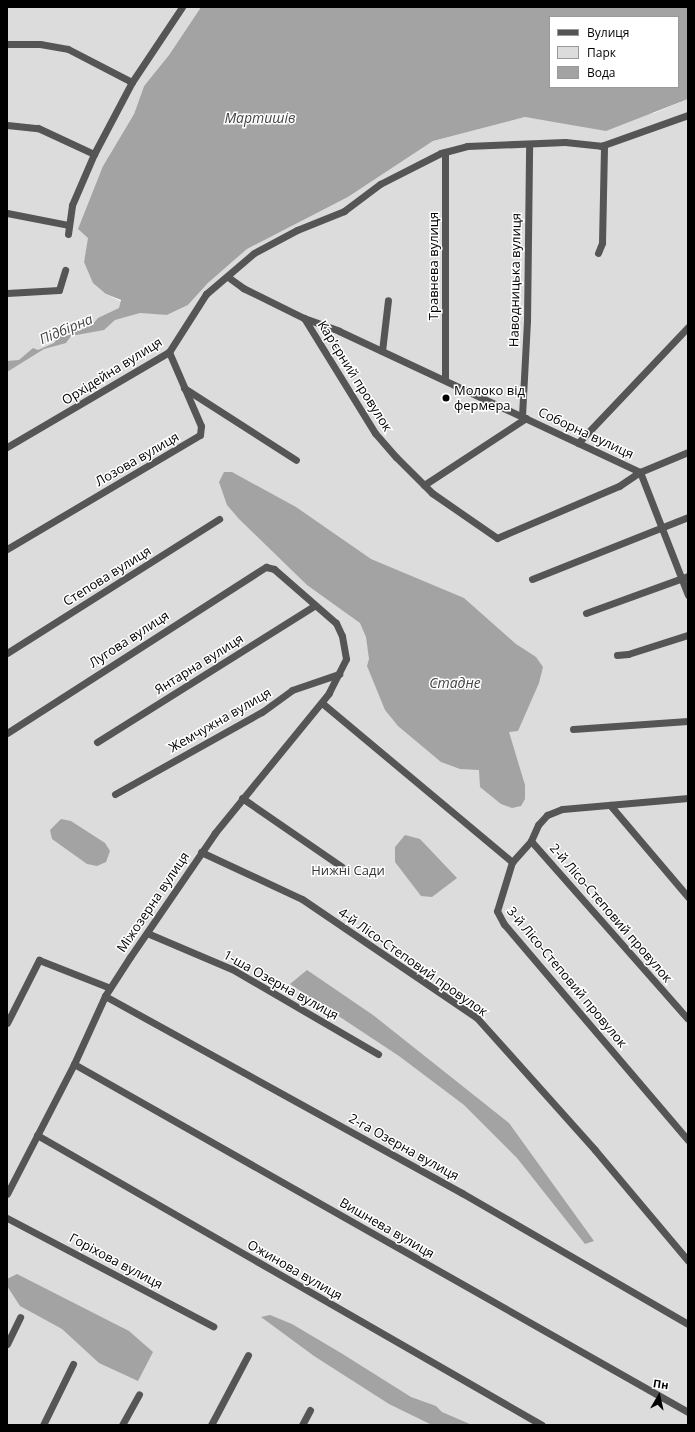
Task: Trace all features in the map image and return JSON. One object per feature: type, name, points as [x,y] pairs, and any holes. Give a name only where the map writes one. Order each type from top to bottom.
[{"type":"street","points":[[68,234],[72,206],[94,154],[132,82],[182,7]]},
{"type":"street","points":[[7,44],[40,44],[68,48],[132,82]]},
{"type":"street","name":"Орхідейна вулиця","points":[[7,447],[169,352],[206,294],[228,278],[254,252],[297,230],[344,211],[380,184],[445,152],[467,146],[529,145],[565,142],[604,145],[688,115]]},
{"type":"street","points":[[7,125],[38,128],[94,154]]},
{"type":"street","name":"Наводницька вулиця","points":[[524,417],[527,321],[529,145]]},
{"type":"street","points":[[598,253],[602,243],[604,145]]},
{"type":"street","name":"Травнева вулиця","points":[[445,152],[445,380]]},
{"type":"street","points":[[7,213],[68,226]]},
{"type":"street","points":[[7,293],[59,290],[65,270]]},
{"type":"street","name":"Соборна вулиця","points":[[228,278],[244,288],[304,318],[382,350],[640,472],[662,527],[685,577],[688,595]]},
{"type":"street","points":[[382,350],[388,300]]},
{"type":"street","name":"Карʼєрний провулок","points":[[304,318],[375,433],[424,485],[497,538],[619,486],[640,472]]},
{"type":"street","points":[[578,443],[688,327]]},
{"type":"street","name":"Лозова вулиця","points":[[7,549],[200,435],[201,426],[169,352]]},
{"type":"street","points":[[184,388],[296,460]]},
{"type":"street","points":[[424,485],[524,417]]},
{"type":"street","points":[[640,472],[688,452]]},
{"type":"street","points":[[532,579],[688,517]]},
{"type":"street","name":"Степова вулиця","points":[[7,653],[219,519]]},
{"type":"street","name":"Лугова вулиця","points":[[7,733],[266,567],[274,569],[314,606]]},
{"type":"street","points":[[586,612],[685,577]]},
{"type":"street","name":"Міжозерна вулиця","points":[[7,1194],[74,1064],[110,988],[201,852],[242,798],[322,703],[339,674],[346,659],[344,644],[336,623],[314,606]]},
{"type":"street","name":"Янтарна вулиця","points":[[97,742],[314,606]]},
{"type":"street","points":[[617,655],[628,654],[688,635]]},
{"type":"street","name":"Жемчужна вулиця","points":[[115,794],[262,712],[292,690],[339,674]]},
{"type":"street","points":[[322,703],[512,862],[531,841],[538,825],[547,815],[562,809],[688,798]]},
{"type":"street","points":[[572,729],[688,721]]},
{"type":"street","points":[[242,798],[342,867]]},
{"type":"street","points":[[610,805],[688,897]]},
{"type":"street","name":"2-й Лісо-Степовий провулок","points":[[531,841],[688,1019]]},
{"type":"street","name":"4-й Лісо-Степовий провулок","points":[[201,852],[302,899],[477,1018],[595,1150],[688,1261]]},
{"type":"street","name":"3-й Лісо-Степовий провулок","points":[[512,862],[497,911],[504,924],[688,1140]]},
{"type":"street","name":"1-ша Озерна вулиця","points":[[147,933],[232,969],[378,1054]]},
{"type":"street","points":[[7,1023],[39,960],[110,988]]},
{"type":"street","name":"2-га Озерна вулиця","points":[[105,996],[462,1193],[688,1324]]},
{"type":"street","name":"Вишнева вулиця","points":[[74,1064],[688,1412]]},
{"type":"street","name":"Ожинова вулиця","points":[[38,1135],[542,1425]]},
{"type":"street","name":"Горіхова вулиця","points":[[7,1218],[213,1326]]},
{"type":"street","points":[[7,1344],[20,1316]]},
{"type":"street","points":[[211,1425],[248,1355]]},
{"type":"street","points":[[43,1425],[73,1364]]},
{"type":"street","points":[[122,1425],[138,1394]]},
{"type":"street","points":[[302,1425],[310,1410]]},
{"type":"green space","name":"Нижні Сади","points":[[7,7],[201,7],[169,55],[144,86],[134,114],[103,166],[84,262],[106,294],[145,313],[167,315],[188,305],[208,283],[247,249],[348,197],[433,141],[525,117],[561,122],[654,113],[688,99],[688,1425],[7,1425]]},
{"type":"water","name":"Мартишів","points":[[201,7],[688,7],[688,99],[606,131],[525,117],[433,141],[348,197],[247,249],[208,283],[188,305],[167,315],[140,313],[115,320],[104,330],[71,336],[66,343],[44,349],[7,372],[7,361],[19,360],[33,348],[38,350],[54,343],[60,335],[92,325],[98,318],[119,308],[121,300],[106,294],[93,283],[84,262],[88,238],[78,229],[103,166],[134,114],[144,86],[169,55]]},
{"type":"water","name":"Стадне","points":[[224,472],[232,472],[296,507],[371,559],[464,598],[516,644],[536,657],[543,667],[539,683],[518,731],[509,732],[525,785],[525,799],[521,806],[512,808],[501,804],[480,787],[479,770],[460,769],[441,762],[398,726],[385,710],[367,666],[369,659],[366,637],[360,623],[307,585],[239,519],[227,505],[219,482]]},
{"type":"water","points":[[61,819],[71,821],[105,843],[110,851],[106,862],[97,866],[87,864],[52,839],[50,830]]},
{"type":"water","points":[[405,835],[420,839],[457,878],[432,897],[421,896],[395,862],[395,847]]},
{"type":"water","points":[[307,970],[373,1015],[509,1123],[594,1241],[585,1244],[517,1158],[464,1105],[399,1056],[290,984]]},
{"type":"water","points":[[17,1274],[129,1331],[153,1352],[138,1381],[99,1363],[62,1329],[20,1306],[7,1286],[7,1279]]},
{"type":"water","points":[[270,1315],[292,1324],[411,1397],[436,1406],[442,1412],[472,1425],[432,1425],[389,1404],[314,1356],[261,1317]]},
{"type":"place","name":"Молоко від фермера","points":[[446,398]]},
{"type":"water label","name":"Підбірна","points":[[66,329]]}]
